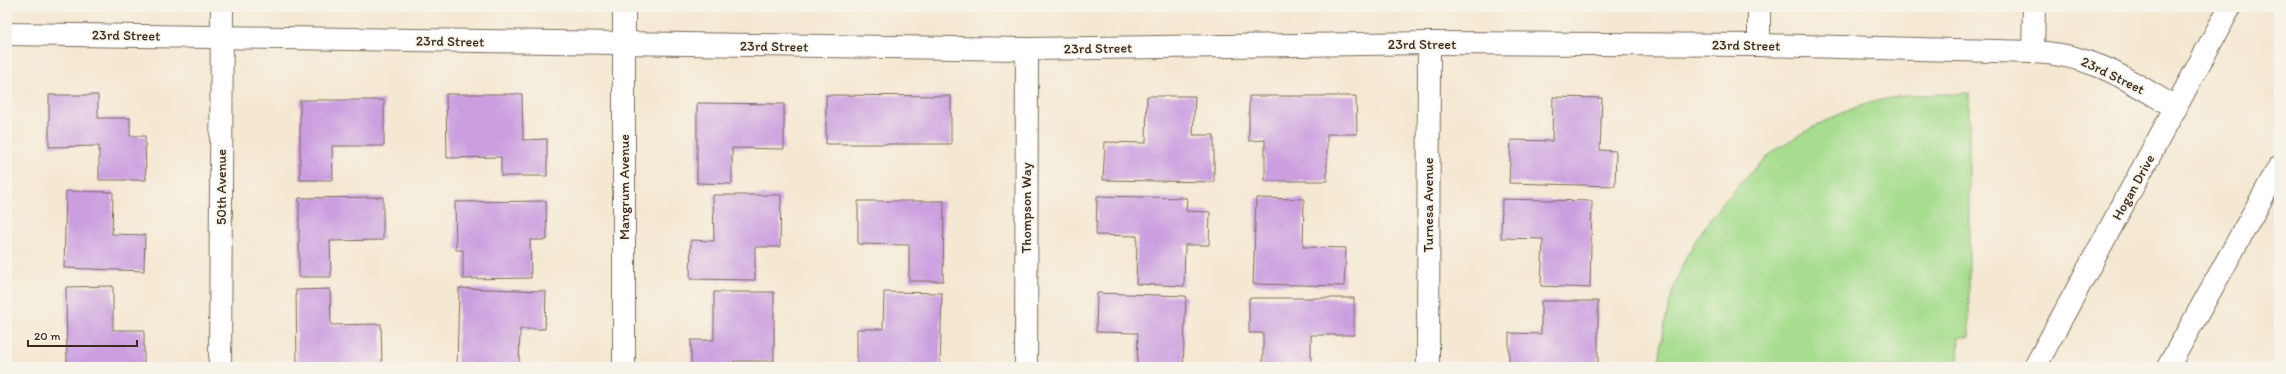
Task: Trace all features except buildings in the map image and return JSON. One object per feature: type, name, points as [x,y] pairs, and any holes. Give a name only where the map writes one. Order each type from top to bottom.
[{"type":"street","name":"50th Avenue","points":[[220,367],[222,7]]},
{"type":"street","name":"Mangrum Avenue","points":[[624,7],[624,367]]},
{"type":"street","points":[[1759,7],[1759,45]]},
{"type":"street","points":[[2034,7],[2034,52]]},
{"type":"street","name":"Hogan Drive","points":[[2035,367],[2230,7]]},
{"type":"street","name":"23rd Street","points":[[7,34],[1027,49],[1429,43],[1759,45],[2034,52],[2057,53],[2091,62],[2129,81],[2176,108]]},
{"type":"street","name":"Turnesa Avenue","points":[[1428,367],[1429,43]]},
{"type":"street","name":"Thompson Way","points":[[1026,367],[1027,49]]},
{"type":"street","points":[[2168,367],[2279,168]]},
{"type":"green space","points":[[1969,93],[1969,337],[1959,337],[1958,367],[1659,367],[1662,340],[1670,300],[1684,262],[1702,231],[1714,215],[1756,167],[1783,145],[1805,132],[1838,115],[1873,102],[1896,97]]}]
